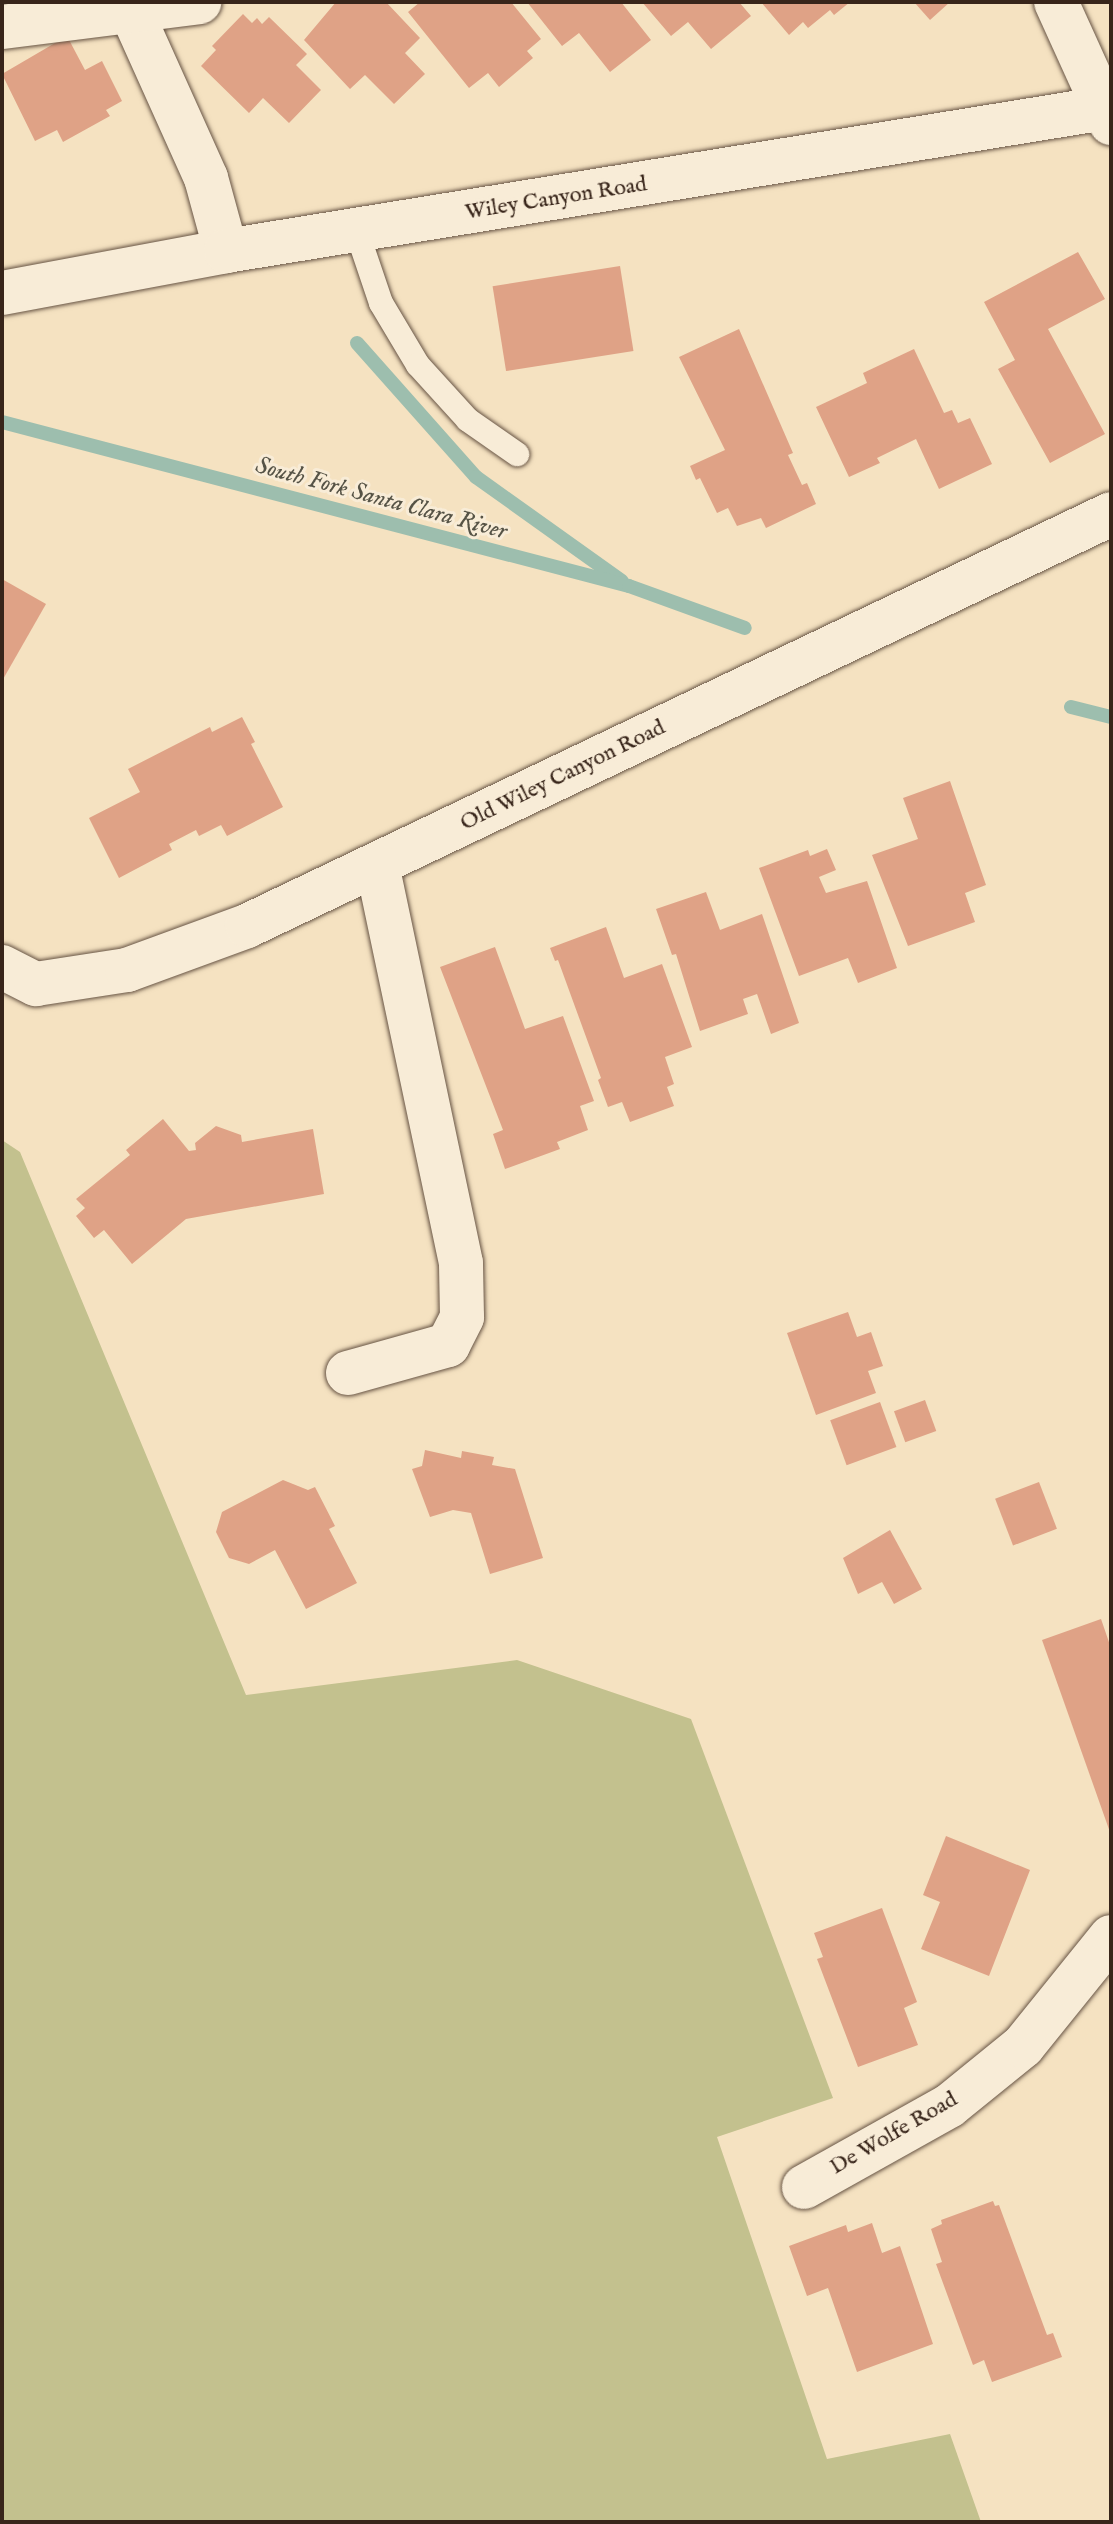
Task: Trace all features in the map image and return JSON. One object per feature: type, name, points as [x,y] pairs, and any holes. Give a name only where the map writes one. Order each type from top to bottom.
[{"type":"street","points":[[1056,2],[1109,112]]},
{"type":"street","points":[[2,27],[193,3]]},
{"type":"street","points":[[131,11],[206,178],[226,251]]},
{"type":"street","name":"Wiley Canyon Road","points":[[2,293],[226,251],[1109,112]]},
{"type":"street","name":"Old Wiley Canyon Road","points":[[2,967],[36,984],[127,970],[247,926],[1111,514]]},
{"type":"street","points":[[348,1373],[448,1345],[462,1317],[461,1263],[377,865]]},
{"type":"street","name":"De Wolfe Road","points":[[804,2187],[949,2106],[1023,2046],[1111,1937]]},
{"type":"lane","points":[[357,232],[381,303],[418,365],[468,420],[517,454]]},
{"type":"shaded area","points":[[2,1140],[20,1152],[246,1695],[517,1660],[691,1719],[833,2098],[717,2137],[827,2459],[950,2434],[981,2522],[2,2522]]},
{"type":"building","points":[[336,2],[386,2],[420,38],[405,53],[425,74],[394,104],[365,75],[350,89],[304,40]]},
{"type":"building","points":[[420,2],[511,2],[541,39],[527,51],[533,58],[499,87],[488,73],[469,88],[408,12]]},
{"type":"building","points":[[527,2],[621,2],[651,40],[610,72],[579,33],[562,46]]},
{"type":"building","points":[[642,2],[739,2],[751,16],[711,49],[688,22],[671,36]]},
{"type":"building","points":[[761,2],[850,2],[834,15],[830,10],[808,28],[803,22],[789,35]]},
{"type":"building","points":[[914,2],[950,2],[930,20]]},
{"type":"building","points":[[243,14],[252,23],[257,18],[262,24],[269,17],[307,54],[296,65],[321,90],[289,123],[263,98],[249,113],[201,66],[216,50],[212,46]]},
{"type":"building","points":[[67,36],[85,70],[102,61],[122,101],[106,110],[110,116],[63,142],[57,130],[35,141],[2,74]]},
{"type":"building","points":[[1078,252],[1105,299],[1048,329],[1105,434],[1050,463],[998,369],[1015,360],[984,302]]},
{"type":"building","points":[[620,266],[633,351],[506,371],[493,286]]},
{"type":"building","points":[[739,329],[793,453],[788,455],[802,485],[807,483],[816,504],[766,528],[761,518],[737,526],[728,508],[717,513],[700,478],[696,480],[690,466],[725,450],[679,357]]},
{"type":"building","points":[[914,349],[944,413],[952,410],[958,423],[970,418],[992,464],[939,489],[916,439],[877,458],[880,463],[849,477],[816,407],[867,383],[863,373]]},
{"type":"building","points":[[2,579],[46,604],[2,681]]},
{"type":"building","points":[[242,717],[255,742],[251,744],[283,807],[227,836],[221,825],[199,836],[196,830],[169,844],[172,850],[119,878],[89,818],[140,792],[128,769],[210,727],[212,732]]},
{"type":"building","points":[[950,781],[986,885],[965,893],[975,922],[908,946],[872,855],[918,839],[903,798]]},
{"type":"building","points":[[827,849],[836,870],[819,877],[826,893],[867,881],[897,968],[858,983],[848,958],[799,976],[759,868],[808,850],[810,856]]},
{"type":"building","points":[[706,892],[720,930],[762,914],[799,1023],[771,1034],[757,994],[743,999],[748,1014],[700,1031],[676,954],[672,955],[656,909]]},
{"type":"building","points":[[606,927],[624,978],[662,964],[692,1047],[665,1057],[674,1084],[667,1087],[674,1106],[630,1122],[622,1102],[608,1107],[598,1080],[601,1078],[558,960],[555,961],[550,948]]},
{"type":"building","points":[[495,947],[525,1029],[563,1016],[594,1101],[580,1106],[588,1130],[557,1142],[560,1149],[505,1169],[493,1134],[503,1130],[440,967]]},
{"type":"building","points":[[163,1119],[189,1151],[196,1150],[195,1143],[216,1126],[241,1135],[242,1142],[313,1129],[324,1194],[186,1219],[132,1264],[104,1230],[94,1238],[76,1216],[85,1208],[76,1199],[130,1155],[126,1150]]},
{"type":"building","points":[[848,1312],[857,1337],[871,1332],[883,1366],[868,1371],[876,1393],[816,1415],[787,1333]]},
{"type":"building","points":[[925,1400],[936,1431],[905,1442],[894,1411]]},
{"type":"building","points":[[880,1402],[896,1447],[847,1465],[830,1420]]},
{"type":"building","points":[[425,1450],[461,1458],[462,1451],[494,1457],[492,1465],[515,1469],[543,1558],[490,1574],[471,1513],[453,1510],[430,1517],[412,1469],[422,1466]]},
{"type":"building","points":[[283,1480],[308,1490],[315,1487],[335,1526],[329,1529],[357,1583],[306,1609],[275,1550],[249,1564],[229,1558],[216,1532],[222,1512]]},
{"type":"building","points":[[1039,1482],[1057,1529],[1013,1546],[995,1499]]},
{"type":"building","points":[[890,1530],[922,1589],[894,1604],[882,1582],[858,1594],[843,1558]]},
{"type":"building","points":[[1101,1619],[1111,1648],[1111,1835],[1042,1640]]},
{"type":"building","points":[[946,1836],[1030,1870],[989,1976],[921,1949],[940,1902],[923,1895]]},
{"type":"building","points":[[882,1908],[917,2002],[904,2008],[918,2045],[858,2067],[817,1959],[823,1957],[814,1933]]},
{"type":"building","points":[[993,2201],[995,2206],[999,2205],[1047,2335],[1053,2333],[1062,2357],[992,2382],[984,2360],[973,2365],[936,2264],[942,2262],[931,2229],[942,2224],[941,2220]]},
{"type":"building","points":[[872,2223],[882,2253],[900,2246],[933,2344],[857,2372],[828,2288],[807,2296],[789,2246],[846,2225],[848,2232]]},
{"type":"waterway","points":[[357,343],[476,477],[622,581]]},
{"type":"waterway","name":"South Fork Santa Clara River","points":[[2,422],[629,586],[745,628]]},
{"type":"waterway","name":"South Fork Santa Clara River","points":[[1071,707],[1111,717]]}]
